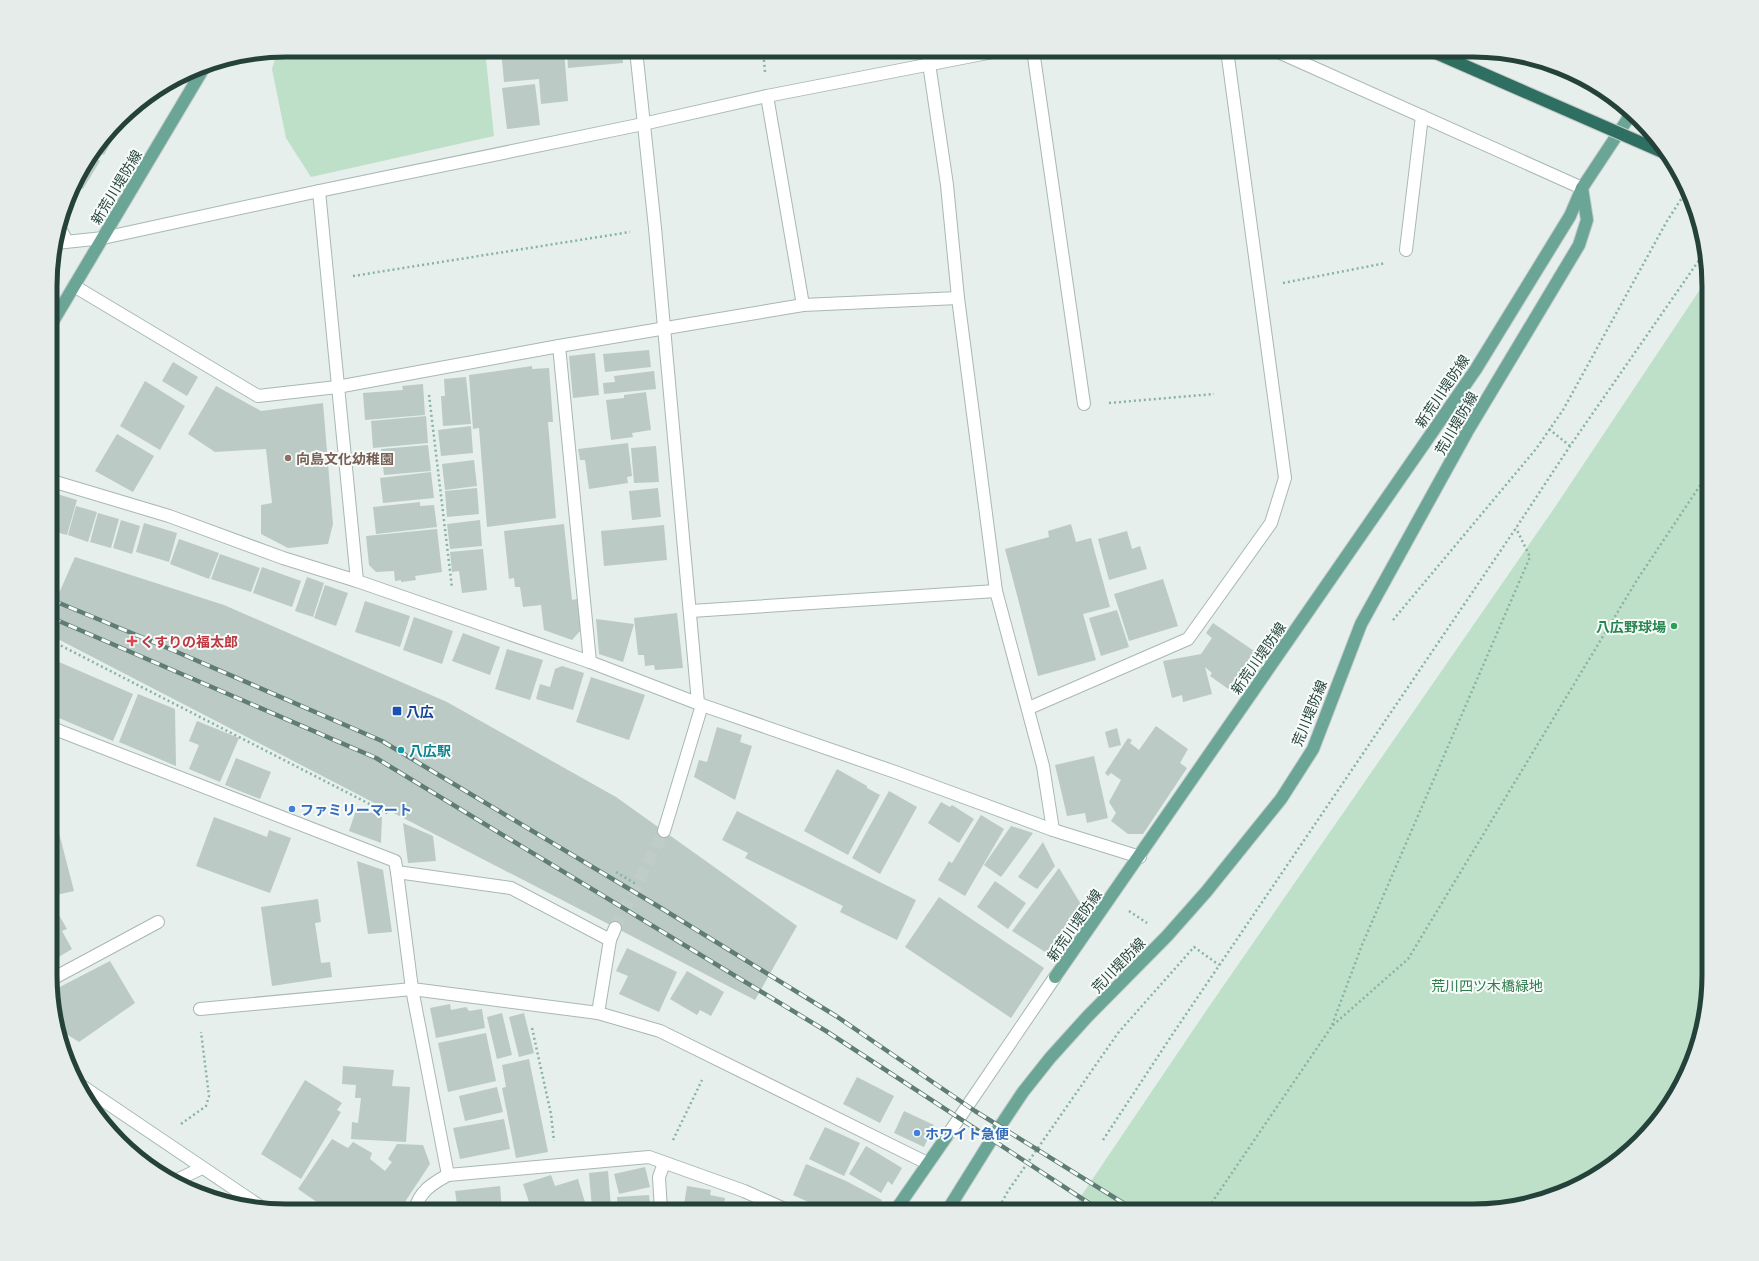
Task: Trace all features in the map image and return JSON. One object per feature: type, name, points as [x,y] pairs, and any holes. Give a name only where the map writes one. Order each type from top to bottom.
[{"type":"highway","points":[[1446,57],[1657,149]]},
{"type":"main road","name":"新荒川堤防線","points":[[57,315],[201,73]]},
{"type":"main road","name":"新荒川堤防線","points":[[1055,977],[1140,857],[1476,369],[1570,216],[1582,188],[1628,118]]},
{"type":"main road","name":"荒川堤防線","points":[[951,1204],[969,1173],[1023,1092],[1050,1058],[1087,1017],[1135,970],[1206,892],[1281,799],[1314,749],[1361,624],[1467,432],[1579,245],[1587,220],[1582,188]]},
{"type":"main road","name":"新荒川堤防線","points":[[900,1204],[947,1136]]},
{"type":"street","points":[[637,57],[655,228],[700,704],[664,831]]},
{"type":"street","points":[[928,57],[947,185],[958,298],[996,591],[1044,766],[1053,830]]},
{"type":"street","points":[[62,242],[103,238],[319,191],[644,124],[767,96],[966,57]]},
{"type":"street","points":[[1034,57],[1084,404]]},
{"type":"street","points":[[1029,708],[1188,639],[1271,523],[1285,478],[1228,57]]},
{"type":"street","points":[[1290,57],[1582,188]]},
{"type":"street","points":[[767,96],[803,305]]},
{"type":"street","points":[[1406,250],[1422,116]]},
{"type":"street","points":[[319,191],[326,280],[357,581]]},
{"type":"street","points":[[74,286],[258,396],[337,387],[559,346],[803,305],[958,298]]},
{"type":"street","points":[[559,346],[590,662]]},
{"type":"street","points":[[57,482],[169,516],[282,558],[357,581],[590,662],[700,704],[891,770],[1053,830],[1140,857]]},
{"type":"street","points":[[691,611],[996,591]]},
{"type":"street","points":[[57,730],[395,861],[412,989],[448,1175]]},
{"type":"street","points":[[397,872],[511,888],[610,940]]},
{"type":"street","points":[[57,976],[158,922]]},
{"type":"street","points":[[598,1013],[610,940],[615,928]]},
{"type":"street","name":"新荒川堤防線","points":[[947,1136],[1055,977]]},
{"type":"street","points":[[200,1008],[412,989],[598,1013],[660,1031],[927,1163]]},
{"type":"street","points":[[89,1091],[202,1168],[240,1198]]},
{"type":"street","points":[[416,1204],[430,1185],[448,1175],[649,1157],[744,1191],[773,1204]]},
{"type":"street","points":[[661,1204],[659,1177],[663,1163]]},
{"type":"street","points":[[181,1178],[202,1168]]},
{"type":"path","points":[[1391,622],[1536,449],[1563,410],[1667,221],[1683,196]]},
{"type":"path","points":[[326,280],[655,228]]},
{"type":"path","points":[[1260,288],[1392,262],[1406,250]]},
{"type":"path","points":[[1103,1140],[1219,965],[1516,528],[1570,446],[1700,258]]},
{"type":"path","points":[[427,370],[455,615]]},
{"type":"path","points":[[1084,404],[1214,394]]},
{"type":"path","points":[[1549,429],[1570,446]]},
{"type":"path","points":[[1332,1026],[1408,959],[1637,580],[1702,481]]},
{"type":"path","points":[[1211,1204],[1332,1026],[1362,945],[1530,557],[1516,528]]},
{"type":"path","points":[[57,644],[389,814]]},
{"type":"path","points":[[616,872],[636,884]]},
{"type":"path","points":[[1001,1204],[1008,1191],[1118,1033],[1194,947],[1219,965]]},
{"type":"path","points":[[527,1004],[551,1114],[558,1164]]},
{"type":"path","points":[[159,1139],[206,1106],[209,1096],[200,1026]]},
{"type":"path","points":[[663,1163],[713,1058]]},
{"type":"green space","points":[[276,57],[486,57],[494,136],[311,177],[286,138],[272,69]]},
{"type":"green space","name":"荒川四ツ木橋緑地","points":[[1702,286],[1702,990],[1698,1019],[1685,1062],[1671,1089],[1655,1114],[1635,1137],[1612,1157],[1600,1165],[1560,1187],[1517,1200],[1488,1204],[1076,1204],[1206,1011],[1553,510]]},
{"type":"building","points":[[502,57],[565,57],[568,101],[541,104],[539,79],[504,82]]},
{"type":"building","points":[[567,57],[623,57],[623,63],[568,68]]},
{"type":"building","points":[[535,84],[540,125],[507,129],[502,88]]},
{"type":"building","points":[[117,132],[104,155],[100,153]]},
{"type":"building","points":[[96,159],[100,161],[83,189],[80,188]]},
{"type":"building","points":[[649,350],[651,367],[605,372],[603,354]]},
{"type":"building","points":[[595,353],[599,395],[573,398],[569,356]]},
{"type":"building","points":[[173,362],[198,377],[187,396],[162,381]]},
{"type":"building","points":[[532,366],[532,369],[549,368],[553,422],[548,422],[556,518],[487,527],[479,428],[473,429],[469,375]]},
{"type":"building","points":[[654,371],[656,389],[604,394],[603,383],[615,382],[614,376]]},
{"type":"building","points":[[466,377],[471,424],[443,426],[441,396],[445,396],[444,379]]},
{"type":"building","points":[[145,381],[185,406],[160,450],[120,426]]},
{"type":"building","points":[[423,384],[425,415],[365,420],[363,393],[403,390],[402,386]]},
{"type":"building","points":[[216,386],[261,411],[323,403],[333,524],[328,544],[288,548],[261,534],[261,505],[272,503],[266,449],[215,452],[188,434]]},
{"type":"building","points":[[646,392],[651,430],[632,433],[633,437],[611,440],[606,400],[624,398],[624,395]]},
{"type":"building","points":[[426,416],[428,443],[373,448],[371,421]]},
{"type":"building","points":[[471,426],[473,453],[441,456],[438,430]]},
{"type":"building","points":[[117,434],[154,456],[133,492],[95,471]]},
{"type":"building","points":[[628,443],[632,476],[627,477],[628,483],[589,489],[585,460],[580,460],[578,449]]},
{"type":"building","points":[[428,445],[431,471],[384,475],[381,449]]},
{"type":"building","points":[[656,446],[659,482],[634,483],[631,448]]},
{"type":"building","points":[[474,460],[477,486],[445,490],[442,464]]},
{"type":"building","points":[[431,472],[434,498],[383,503],[380,478]]},
{"type":"building","points":[[477,488],[479,514],[447,517],[445,491]]},
{"type":"building","points":[[658,488],[661,517],[632,520],[629,491]]},
{"type":"building","points":[[57,494],[77,500],[67,535],[57,532]]},
{"type":"building","points":[[420,502],[420,506],[434,505],[437,527],[376,534],[373,507]]},
{"type":"building","points":[[76,506],[97,512],[88,542],[68,535]]},
{"type":"building","points":[[98,513],[119,519],[111,548],[90,542]]},
{"type":"building","points":[[121,520],[140,526],[132,554],[113,548]]},
{"type":"building","points":[[480,520],[482,546],[450,549],[447,524]]},
{"type":"building","points":[[144,523],[177,533],[169,562],[136,552]]},
{"type":"building","points":[[564,524],[572,600],[577,599],[581,630],[572,640],[544,630],[541,605],[523,607],[520,587],[515,587],[514,578],[509,579],[504,531]]},
{"type":"building","points":[[1071,524],[1076,542],[1091,538],[1110,607],[1083,614],[1096,660],[1038,676],[1005,549],[1049,537],[1048,531]]},
{"type":"building","points":[[664,525],[667,560],[604,566],[601,531]]},
{"type":"building","points":[[437,529],[442,572],[415,576],[416,580],[401,582],[401,580],[395,581],[394,571],[376,572],[369,565],[366,536]]},
{"type":"building","points":[[1127,531],[1132,549],[1140,546],[1147,569],[1109,580],[1098,539]]},
{"type":"building","points":[[179,539],[219,553],[209,579],[170,564]]},
{"type":"building","points":[[483,549],[487,590],[462,593],[459,571],[452,572],[450,552]]},
{"type":"building","points":[[220,554],[260,568],[251,592],[211,579]]},
{"type":"building","name":"八広駅","points":[[75,557],[224,605],[447,702],[616,797],[797,926],[755,1000],[57,639],[57,598]]},
{"type":"building","points":[[262,567],[301,581],[292,607],[253,593]]},
{"type":"building","points":[[307,577],[324,583],[313,617],[295,611]]},
{"type":"building","points":[[1163,579],[1178,626],[1129,641],[1114,594]]},
{"type":"building","points":[[325,585],[348,593],[336,626],[314,618]]},
{"type":"building","points":[[365,601],[410,616],[400,647],[355,632]]},
{"type":"building","points":[[1117,610],[1129,647],[1101,656],[1089,618]]},
{"type":"building","points":[[677,613],[683,668],[655,670],[654,665],[645,666],[644,655],[638,655],[634,618]]},
{"type":"building","points":[[414,617],[453,631],[442,664],[403,650]]},
{"type":"building","points":[[596,619],[634,624],[623,662],[599,654]]},
{"type":"building","points":[[1213,623],[1260,655],[1234,693],[1210,676],[1212,673],[1205,667],[1212,694],[1183,702],[1182,695],[1172,698],[1163,661],[1201,654],[1212,638],[1206,633]]},
{"type":"building","points":[[463,633],[500,647],[490,675],[452,661]]},
{"type":"building","points":[[507,649],[543,660],[530,700],[495,689]]},
{"type":"building","points":[[57,661],[133,694],[113,741],[57,717]]},
{"type":"building","points":[[562,666],[584,673],[573,710],[536,699],[540,684],[550,687],[555,669]]},
{"type":"building","points":[[591,677],[645,695],[629,740],[576,722]]},
{"type":"building","points":[[138,694],[175,709],[176,766],[119,742]]},
{"type":"building","points":[[197,721],[239,738],[220,782],[189,769],[199,745],[189,741]]},
{"type":"building","points":[[1156,726],[1188,749],[1180,763],[1187,768],[1143,834],[1128,834],[1111,821],[1116,813],[1109,802],[1121,780],[1111,773],[1108,776],[1105,773],[1128,738],[1132,740],[1130,743],[1139,750]]},
{"type":"building","points":[[717,727],[742,735],[740,742],[752,746],[735,800],[694,777],[699,760],[707,762]]},
{"type":"building","points":[[1117,728],[1121,745],[1109,748],[1105,732]]},
{"type":"building","points":[[1094,756],[1108,818],[1087,823],[1085,813],[1067,816],[1055,765]]},
{"type":"building","points":[[236,758],[271,772],[260,799],[225,785]]},
{"type":"building","points":[[837,769],[880,795],[848,855],[804,831]]},
{"type":"building","points":[[889,791],[917,807],[880,874],[852,858]]},
{"type":"building","points":[[941,802],[950,807],[952,805],[974,819],[959,843],[928,823]]},
{"type":"building","points":[[357,807],[382,817],[381,843],[349,831]]},
{"type":"building","points":[[737,811],[916,900],[897,940],[840,912],[843,906],[745,858],[748,853],[722,840]]},
{"type":"building","points":[[981,815],[1004,829],[965,896],[938,880],[949,861],[952,863]]},
{"type":"building","points":[[214,817],[267,837],[269,830],[291,838],[270,893],[196,866]]},
{"type":"building","points":[[403,823],[433,836],[436,861],[408,863]]},
{"type":"building","points":[[1011,826],[1033,833],[1001,877],[984,865]]},
{"type":"building","points":[[57,829],[74,891],[57,895]]},
{"type":"building","points":[[1043,842],[1055,866],[1037,889],[1018,877]]},
{"type":"building","points":[[357,861],[383,870],[392,932],[368,934]]},
{"type":"building","points":[[1059,868],[1085,911],[1053,957],[1012,931]]},
{"type":"building","points":[[995,881],[1026,903],[1008,929],[977,907]]},
{"type":"building","points":[[939,897],[1044,968],[1011,1018],[905,947]]},
{"type":"building","points":[[318,899],[321,922],[315,923],[321,963],[330,962],[332,977],[272,986],[261,907]]},
{"type":"building","points":[[57,912],[67,929],[62,931],[72,949],[57,958]]},
{"type":"building","points":[[627,948],[677,972],[659,1012],[619,994],[628,976],[616,971]]},
{"type":"building","points":[[110,961],[135,1003],[79,1042],[65,1033],[61,1019],[57,988]]},
{"type":"building","points":[[687,971],[724,992],[711,1016],[700,1010],[697,1015],[670,999]]},
{"type":"building","points":[[450,1004],[451,1010],[466,1007],[469,1011],[482,1009],[485,1028],[436,1038],[430,1008]]},
{"type":"building","points":[[502,1013],[512,1055],[497,1059],[487,1017]]},
{"type":"building","points":[[524,1013],[534,1053],[519,1057],[509,1017]]},
{"type":"building","points":[[486,1033],[496,1081],[448,1092],[438,1043]]},
{"type":"building","points":[[529,1059],[548,1152],[516,1158],[502,1088],[506,1087],[502,1065]]},
{"type":"building","points":[[343,1066],[394,1070],[392,1086],[410,1087],[406,1142],[351,1139],[352,1122],[358,1123],[361,1098],[355,1098],[356,1085],[342,1084]]},
{"type":"building","points":[[857,1077],[894,1096],[880,1123],[843,1104]]},
{"type":"building","points":[[305,1080],[342,1103],[337,1110],[341,1112],[301,1179],[261,1154]]},
{"type":"building","points":[[497,1087],[503,1112],[465,1121],[459,1096]]},
{"type":"building","points":[[904,1111],[934,1125],[924,1147],[894,1133]]},
{"type":"building","points":[[504,1119],[510,1149],[460,1159],[453,1128]]},
{"type":"building","points":[[825,1127],[860,1143],[844,1176],[809,1159]]},
{"type":"building","points":[[332,1139],[348,1148],[353,1142],[372,1153],[370,1159],[385,1171],[392,1162],[388,1159],[397,1144],[423,1145],[430,1164],[404,1204],[320,1204],[298,1189]]},
{"type":"building","points":[[866,1146],[902,1168],[892,1185],[888,1181],[881,1193],[849,1174]]},
{"type":"building","points":[[806,1164],[846,1181],[882,1200],[880,1204],[813,1204],[793,1195]]},
{"type":"building","points":[[645,1167],[650,1187],[619,1194],[614,1174]]},
{"type":"building","points":[[608,1171],[611,1204],[592,1204],[589,1173]]},
{"type":"building","points":[[551,1175],[555,1186],[578,1179],[585,1204],[530,1204],[523,1184]]},
{"type":"building","points":[[500,1186],[501,1204],[457,1204],[455,1191]]},
{"type":"building","points":[[687,1186],[711,1190],[710,1195],[725,1198],[724,1204],[684,1204]]},
{"type":"building","points":[[649,1195],[650,1204],[618,1204],[617,1197]]},
{"type":"tunnel","points":[[615,928],[664,831]]},
{"type":"railway","points":[[57,602],[170,649],[382,741],[661,908],[836,1016],[975,1111],[1125,1204]]},
{"type":"railway","points":[[57,620],[376,758],[826,1031],[1090,1204]]},
{"type":"place","name":"向島文化幼稚園","points":[[288,458]]},
{"type":"place","name":"八広野球場","points":[[1674,626]]},
{"type":"place","name":"くすりの福太郎","points":[[132,641]]},
{"type":"place","name":"八広","points":[[397,711]]},
{"type":"place","name":"八広駅","points":[[401,750]]},
{"type":"place","name":"ファミリーマート","points":[[292,809]]},
{"type":"place","name":"ホワイト急便","points":[[917,1133]]}]
